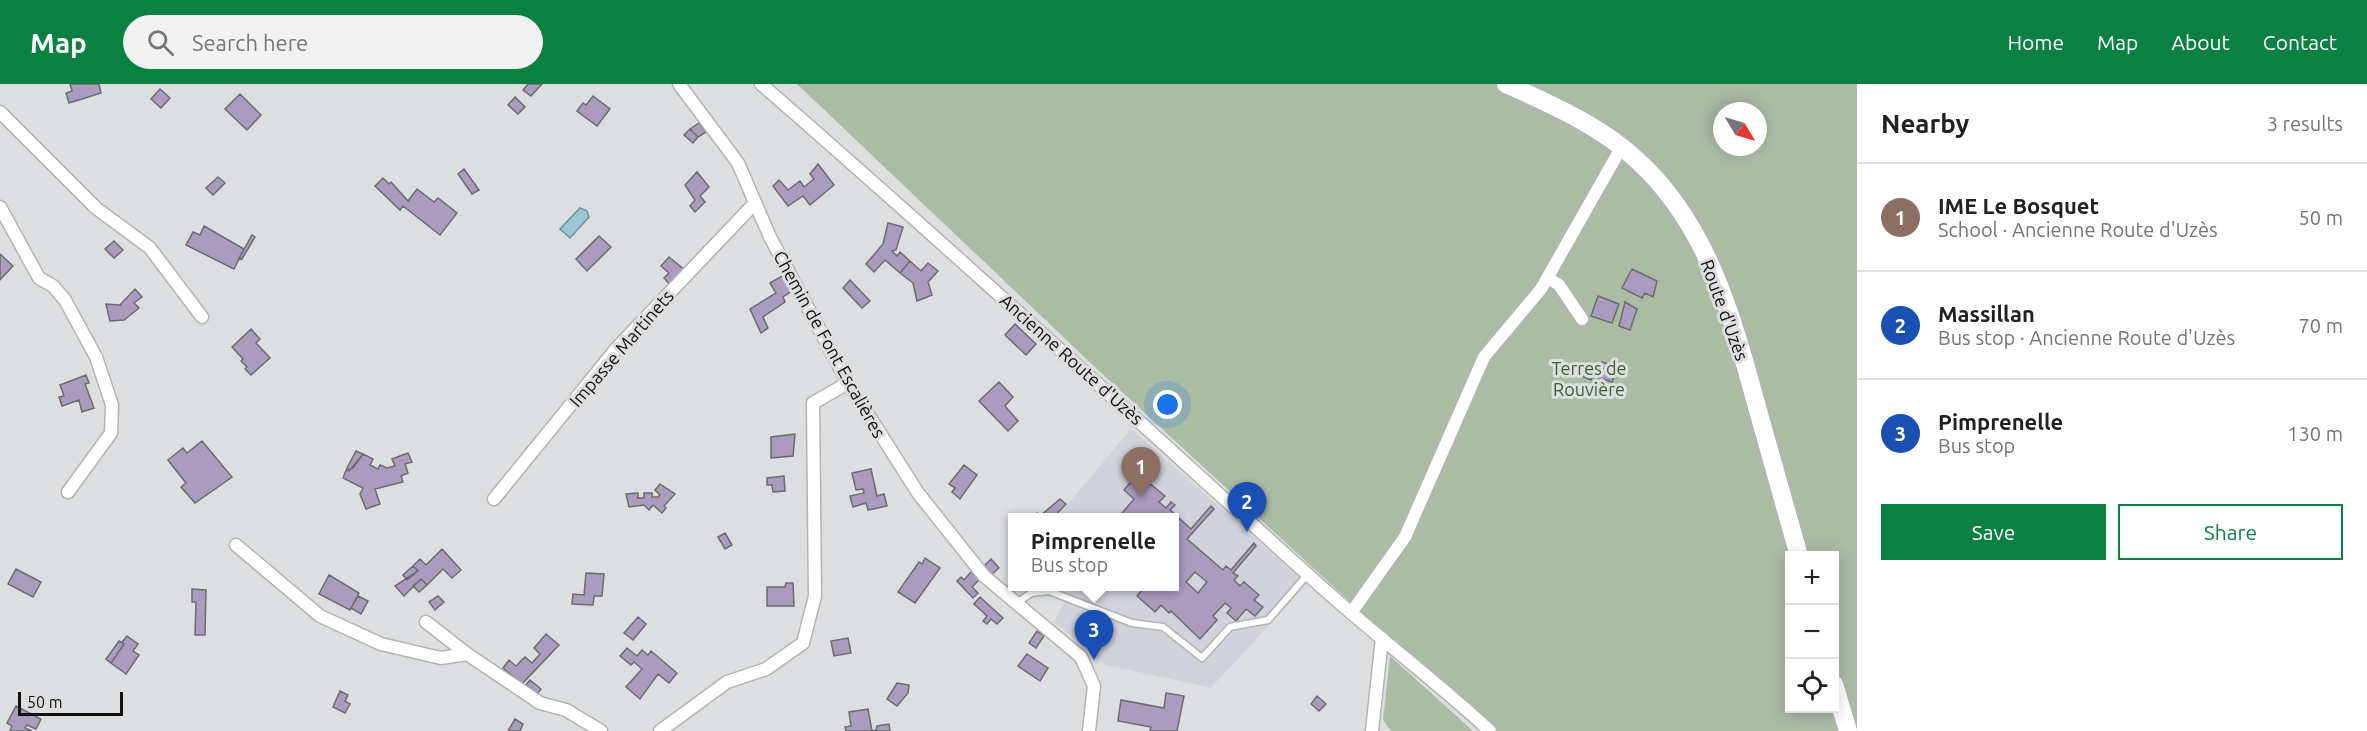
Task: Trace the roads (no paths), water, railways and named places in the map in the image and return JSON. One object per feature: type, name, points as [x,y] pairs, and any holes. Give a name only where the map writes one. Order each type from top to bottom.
[{"type":"main road","name":"Route d'Uzès","points":[[1506,84],[1556,106],[1638,161],[1671,198],[1698,239],[1719,283],[1748,375],[1798,551]]},
{"type":"main road","points":[[1839,701],[1848,731]]},
{"type":"street","name":"Chemin de Font Escalières","points":[[679,84],[738,163],[770,237],[848,383],[918,493],[984,576],[1081,657],[1094,686],[1089,731]]},
{"type":"street","name":"Ancienne Route d'Uzès","points":[[761,84],[976,273],[1351,613],[1490,731]]},
{"type":"street","points":[[0,112],[96,208],[150,248],[202,317]]},
{"type":"street","points":[[1351,613],[1405,537],[1484,357],[1548,278],[1621,148]]},
{"type":"street","name":"Impasse Martinets","points":[[494,499],[616,349],[755,203]]},
{"type":"street","points":[[0,207],[39,278],[53,286],[65,300],[96,357],[112,405],[111,433],[68,492]]},
{"type":"street","points":[[1548,278],[1559,285],[1582,319]]},
{"type":"street","points":[[660,731],[727,682],[766,669],[803,643],[815,596],[813,404],[848,383]]},
{"type":"street","points":[[236,545],[320,616],[381,644],[441,658],[467,654]]},
{"type":"street","points":[[426,622],[467,654],[540,703],[566,710],[601,731]]},
{"type":"street","points":[[1372,731],[1382,638]]},
{"type":"lane","points":[[1017,603],[1031,593],[1049,591],[1132,623],[1163,627],[1202,658],[1230,627],[1268,620],[1308,574]]},
{"type":"water","points":[[580,208],[587,211],[589,217],[570,238],[560,229]]},
{"type":"place","name":"IME Le Bosquet","points":[[1141,497]]},
{"type":"place","name":"Massillan","points":[[1247,532]]},
{"type":"place","name":"Pimprenelle","points":[[1094,660]]},
{"type":"park label","name":"Terres de Rouvière","points":[[1589,378]]}]
